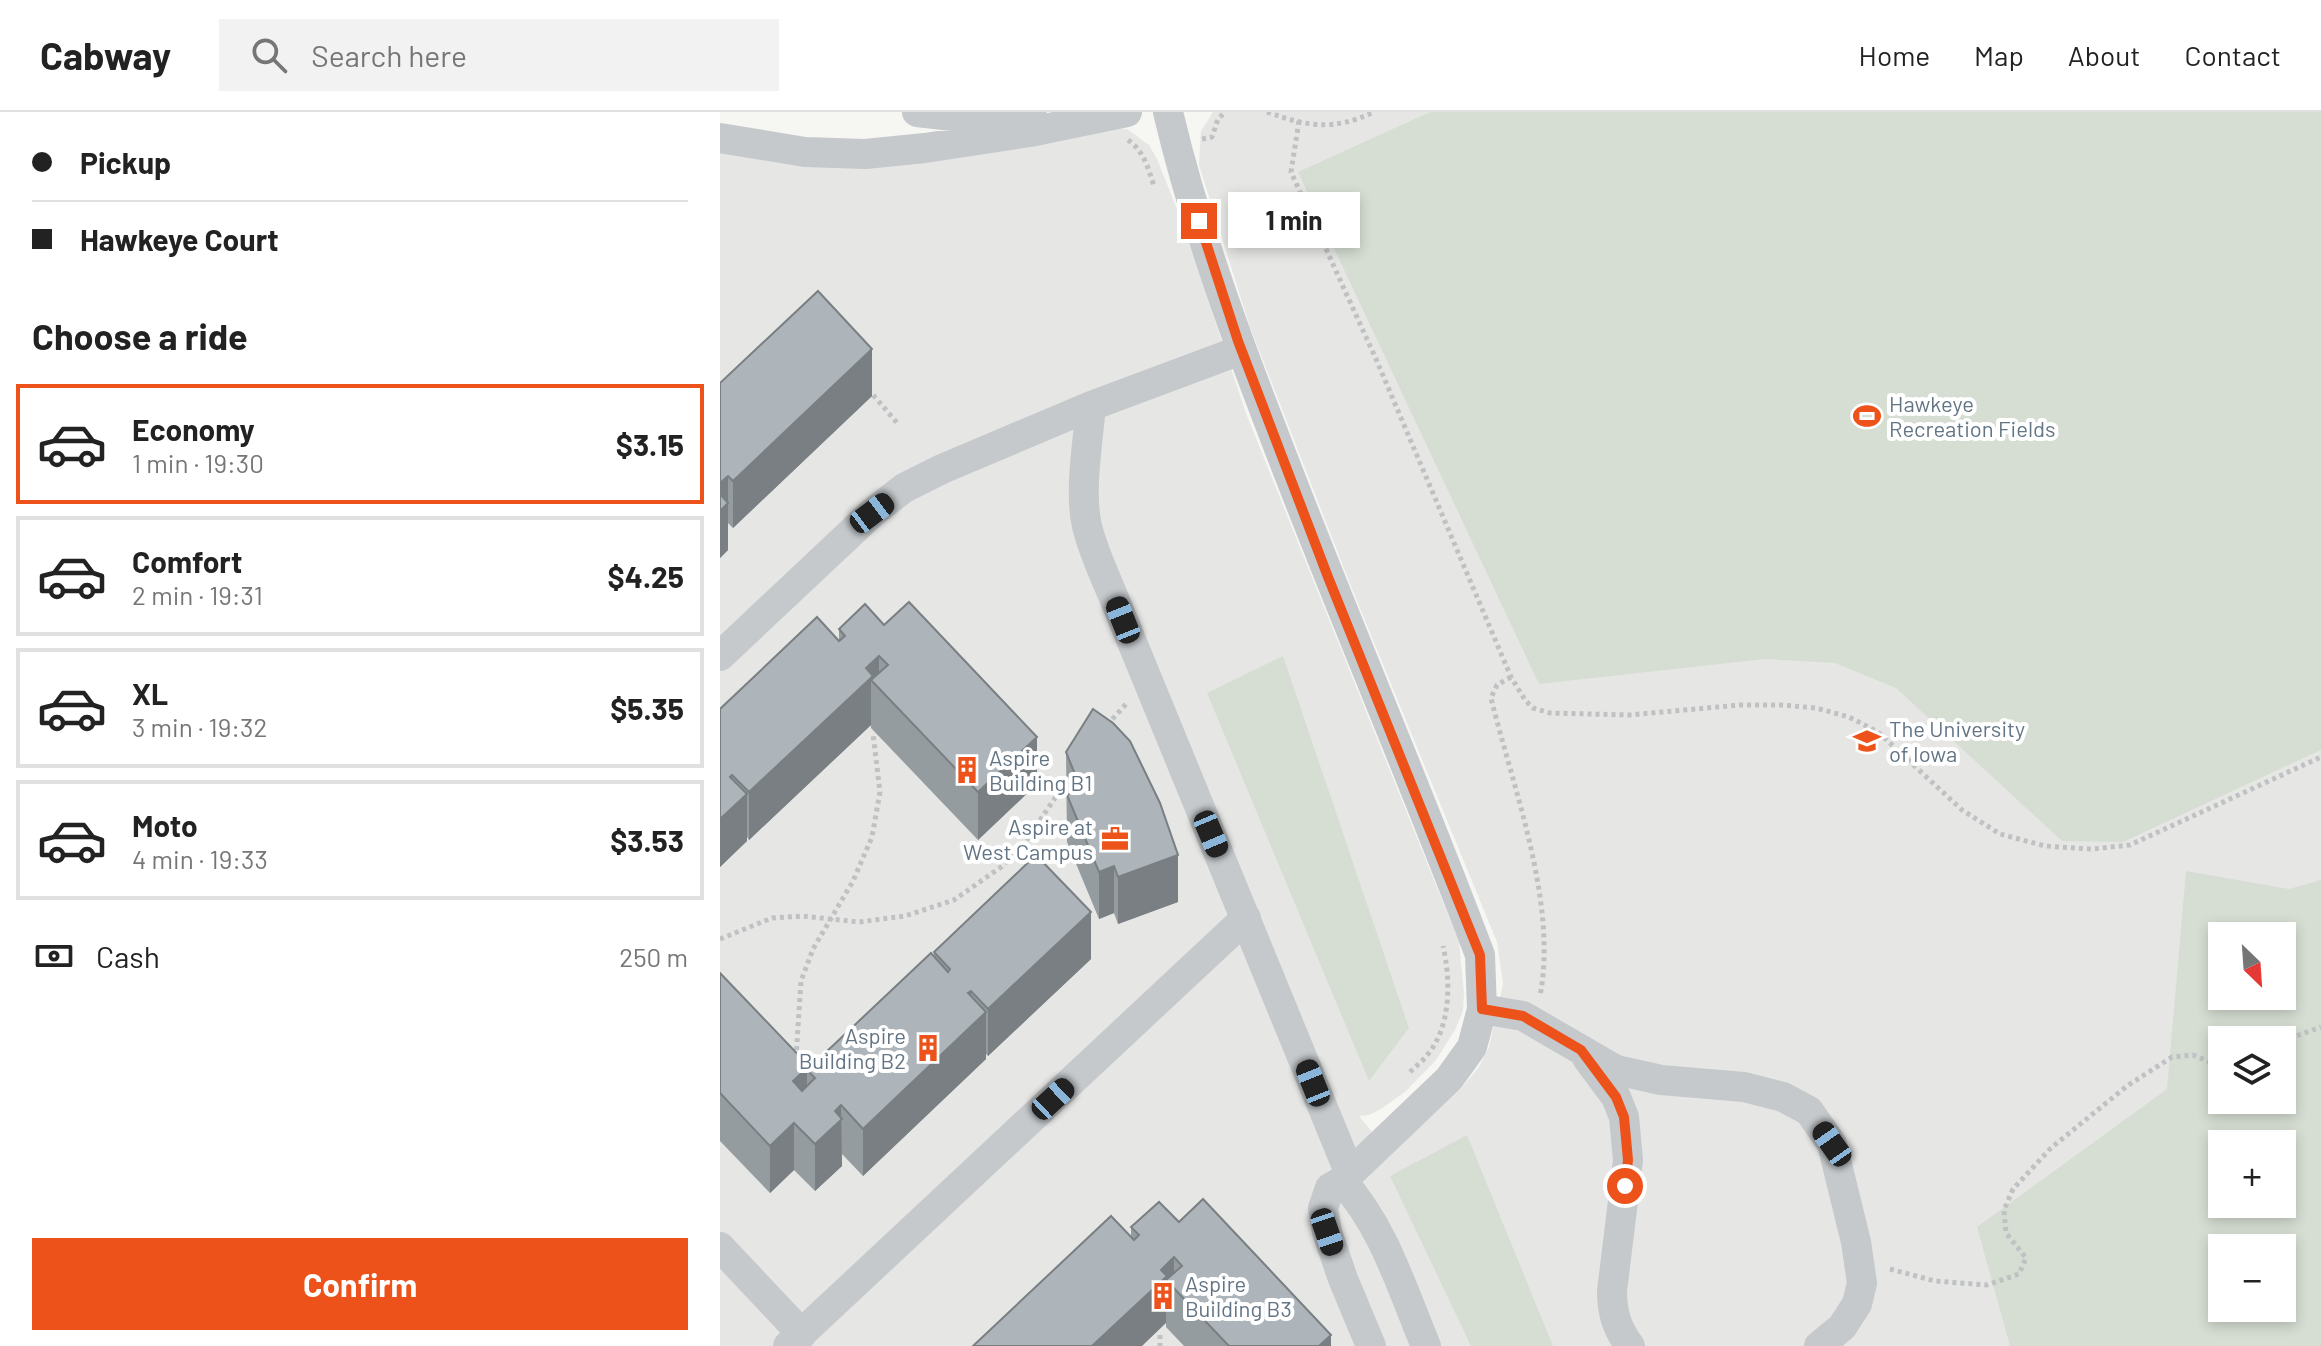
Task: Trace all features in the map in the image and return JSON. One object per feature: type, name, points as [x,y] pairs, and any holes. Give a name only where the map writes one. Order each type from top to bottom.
[{"type":"street","points":[[917,112],[1017,117],[1058,112]]},
{"type":"street","points":[[720,138],[805,152],[865,154],[1030,132],[1127,112]]},
{"type":"street","points":[[1168,112],[1176,147],[1241,350],[1328,577],[1480,955],[1482,1009],[1472,1047],[1449,1079],[1346,1178],[1330,1188],[1323,1208],[1327,1232],[1343,1279],[1371,1346]]},
{"type":"street","points":[[720,656],[872,513],[904,488],[1091,406],[1241,350]]},
{"type":"street","points":[[1091,406],[1084,499],[1087,524],[1116,603],[1246,918],[1346,1178],[1378,1232],[1426,1346]]},
{"type":"street","points":[[720,1247],[795,1340],[1246,918]]},
{"type":"street","points":[[1482,1009],[1523,1016],[1616,1070],[1636,1076],[1744,1087],[1783,1097],[1809,1111],[1832,1144],[1862,1283],[1857,1304],[1842,1327],[1819,1346]]},
{"type":"street","points":[[1581,1050],[1610,1088],[1624,1117],[1628,1160],[1612,1308],[1630,1346]]},
{"type":"path","points":[[1267,112],[1321,126],[1342,125],[1374,112]]},
{"type":"path","points":[[1299,121],[1291,172],[1376,359],[1511,677],[1533,708],[1550,713],[1629,715],[1740,705],[1816,708],[1849,717],[1878,732],[1962,810],[2000,834],[2045,846],[2092,849],[2130,845],[2321,757]]},
{"type":"path","points":[[1143,155],[1159,198]]},
{"type":"path","points":[[868,389],[899,425]]},
{"type":"path","points":[[1511,677],[1497,685],[1491,698],[1537,873],[1546,970],[1535,1022]]},
{"type":"path","points":[[1102,730],[1130,700]]},
{"type":"path","points":[[795,1070],[801,981],[813,949],[853,881],[872,837],[880,792],[873,734]]},
{"type":"path","points":[[720,939],[772,918],[802,916],[859,922],[905,916],[954,900],[1001,867],[1021,848],[1075,768]]},
{"type":"path","points":[[1406,1075],[1429,1053],[1442,1029],[1448,992],[1447,963],[1442,942]]},
{"type":"path","points":[[2296,1036],[2321,1027]]},
{"type":"path","points":[[1859,1260],[1935,1281],[1987,1285],[2019,1274],[2026,1258],[2006,1233],[2004,1210],[2013,1189],[2041,1158],[2127,1086],[2172,1057],[2193,1055],[2208,1061]]},
{"type":"path","points":[[1160,1335],[1160,1346]]},
{"type":"shaded area","name":"The University of Iowa","points":[[1213,112],[2321,112],[2321,1346],[720,1346],[720,150],[1102,127],[1127,129],[1149,145],[1180,217],[1247,416],[1459,942],[1464,993],[1463,1011],[1455,1030],[1436,1060],[1406,1091],[1381,1109],[1359,1116],[1390,1154],[1460,1090],[1479,1067],[1489,1047],[1503,984],[1497,942],[1352,589],[1250,327],[1199,165],[1201,131]]},
{"type":"shaded area","name":"Hawkeye Recreation Fields","points":[[1430,112],[2321,112],[2321,750],[2123,842],[2062,841],[1896,688],[1835,663],[1765,659],[1539,684],[1298,172]]},
{"type":"shaded area","points":[[1283,656],[1409,1028],[1369,1081],[1207,693]]},
{"type":"shaded area","points":[[2186,871],[2289,889],[2321,880],[2321,1346],[2010,1346],[1977,1227],[2167,1089]]},
{"type":"shaded area","points":[[1467,1135],[1553,1346],[1471,1346],[1390,1176]]},
{"type":"building","points":[[818,291],[872,349],[733,481],[728,476],[720,483],[720,383]]},
{"type":"building","points":[[720,494],[728,503],[720,511]]},
{"type":"building","points":[[909,602],[1037,737],[978,792],[871,680],[888,665],[879,656],[866,668],[873,676],[749,792],[732,775],[730,777],[747,794],[720,819],[720,709],[817,617],[839,641],[845,636],[839,629],[865,604],[884,625]]},
{"type":"building","points":[[1093,709],[1113,723],[1130,741],[1160,803],[1178,855],[1118,877],[1114,866],[1099,872],[1067,795],[1081,789],[1066,752]]},
{"type":"building","points":[[1036,855],[1091,912],[988,1009],[971,991],[968,993],[986,1012],[863,1129],[841,1105],[835,1111],[842,1119],[815,1144],[794,1123],[770,1146],[720,1093],[720,973],[809,1066],[793,1081],[802,1091],[815,1078],[807,1070],[931,953],[948,972],[950,969],[934,952]]},
{"type":"building","points":[[1203,1199],[1331,1335],[1319,1346],[1229,1346],[1166,1280],[1182,1266],[1174,1257],[1161,1270],[1167,1276],[1092,1346],[973,1346],[1111,1216],[1134,1240],[1139,1235],[1131,1227],[1159,1202],[1179,1222]]},
{"type":"place","name":"Hawkeye Recreation Fields","points":[[1867,416]]},
{"type":"place","name":"The University of Iowa","points":[[1867,741]]},
{"type":"place","name":"Aspire Building B1","points":[[967,770]]},
{"type":"place","name":"Aspire at West Campus","points":[[1115,839]]},
{"type":"place","name":"Aspire Building B2","points":[[928,1048]]},
{"type":"place","name":"Aspire Building B3","points":[[1163,1296]]},
{"type":"route","points":[[1199,221],[1238,341],[1328,577],[1480,955],[1482,1009],[1523,1016],[1581,1050],[1616,1097],[1624,1117],[1628,1160],[1625,1186]]}]
